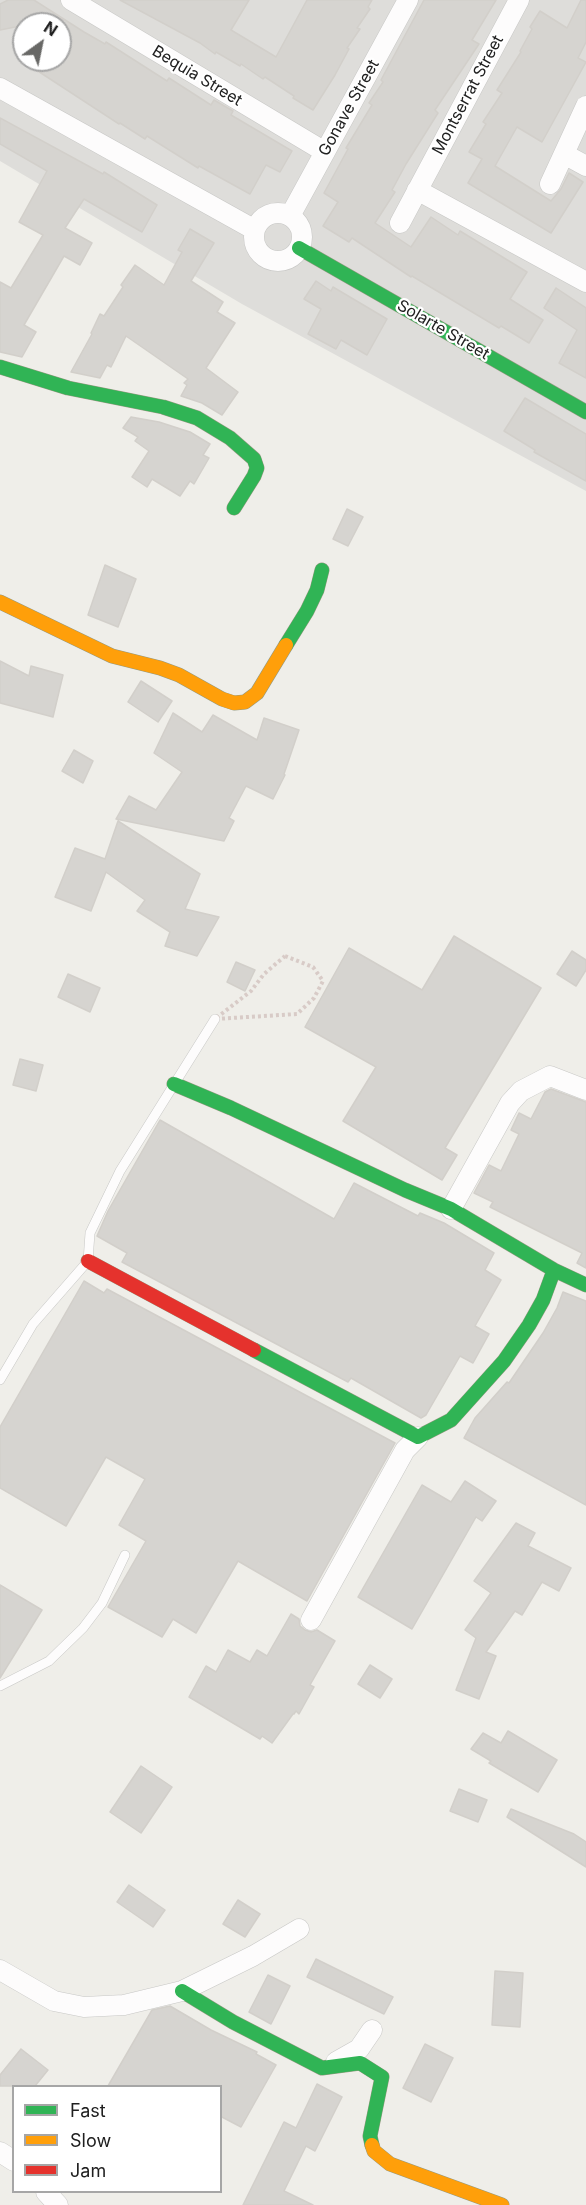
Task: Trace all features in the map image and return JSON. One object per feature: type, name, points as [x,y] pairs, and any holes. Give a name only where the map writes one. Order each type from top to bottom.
[{"type":"street","name":"Bequia Street","points":[[71,0],[325,152]]},
{"type":"street","name":"Gonave Street","points":[[290,216],[408,0]]},
{"type":"street","name":"Montserrat Street","points":[[400,223],[519,0]]},
{"type":"street","points":[[0,88],[255,230]]},
{"type":"street","points":[[550,184],[586,106]]},
{"type":"street","points":[[564,154],[586,166]]},
{"type":"street","points":[[417,190],[586,282]]},
{"type":"street","points":[[281,213],[290,216],[299,225],[302,233],[299,248],[287,259],[271,259],[258,250],[255,243],[255,230],[259,222],[269,214],[281,213]]},
{"type":"street","name":"Solarte Street","points":[[299,248],[586,412]]},
{"type":"street","points":[[0,367],[68,388],[163,407],[196,418],[230,438],[254,459],[257,468],[254,477],[234,508]]},
{"type":"street","points":[[0,602],[112,656],[169,671],[192,681],[222,699],[234,703],[245,702],[257,693],[307,611],[317,590],[322,570]]},
{"type":"street","points":[[451,1209],[510,1103],[521,1091],[550,1076],[586,1090]]},
{"type":"street","points":[[174,1084],[451,1209],[554,1270],[586,1285]]},
{"type":"street","points":[[88,1261],[418,1437]]},
{"type":"street","points":[[311,1620],[405,1450],[418,1437],[451,1420],[470,1402],[504,1362],[534,1317],[554,1270]]},
{"type":"street","points":[[0,1970],[54,2001],[84,2007],[123,2005],[182,1991],[253,1956],[299,1929]]},
{"type":"street","points":[[182,1991],[233,2022],[322,2068],[360,2063],[382,2077],[370,2136],[374,2151],[390,2164],[502,2205]]},
{"type":"street","points":[[322,2068],[359,2049],[372,2030]]},
{"type":"street","points":[[47,2193],[58,2205]]},
{"type":"lane","points":[[0,1380],[33,1324],[88,1261],[90,1233],[120,1171],[215,1019]]},
{"type":"lane","points":[[0,1686],[49,1661],[83,1628],[102,1603],[125,1556]]},
{"type":"path","points":[[285,956],[312,968],[323,981],[314,998],[297,1014],[215,1019],[251,991],[264,974],[285,956]]},
{"type":"shaded area","points":[[0,0],[586,0],[586,491],[242,304],[0,161]]},
{"type":"building","points":[[8,0],[34,0],[53,12],[12,12],[12,28],[0,30],[0,4]]},
{"type":"building","points":[[120,0],[249,0],[231,30],[276,57],[307,0],[372,0],[368,7],[370,9],[357,28],[360,29],[313,110],[265,77],[263,79],[241,64],[240,66],[216,52],[215,54],[200,43]]},
{"type":"building","points":[[424,0],[496,0],[472,40],[479,44],[435,110],[438,113],[406,164],[392,190],[395,192],[375,223],[411,247],[431,217],[458,235],[460,231],[527,272],[510,299],[543,320],[529,343],[411,277],[352,238],[349,242],[323,226],[338,202],[324,193],[348,149],[346,148],[372,105],[369,103],[383,82],[381,80]]},
{"type":"building","points":[[581,0],[586,0],[586,42],[578,58],[586,62],[542,142],[517,127],[495,166],[551,201],[561,189],[569,173],[583,182],[551,233],[468,183],[482,159],[469,152],[486,124],[483,122],[502,93],[497,90],[521,52],[532,29],[530,27],[540,11],[567,28]]},
{"type":"building","points":[[72,24],[105,44],[106,42],[167,81],[169,78],[211,105],[214,100],[233,111],[231,115],[292,151],[280,172],[266,165],[250,194],[199,166],[198,168],[147,136],[145,139],[39,72],[72,72]]},
{"type":"building","points":[[0,118],[103,174],[104,172],[157,205],[142,232],[84,199],[65,228],[92,243],[80,265],[64,256],[24,325],[36,332],[22,357],[0,352],[0,282],[11,288],[43,235],[19,222],[47,171],[0,144]]},
{"type":"building","points":[[190,229],[214,243],[191,281],[223,302],[217,312],[235,323],[206,368],[238,392],[222,415],[202,403],[181,396],[187,385],[184,383],[188,379],[126,336],[111,367],[107,365],[100,378],[71,372],[100,314],[104,316],[135,265],[164,285],[182,252],[178,250]]},
{"type":"building","points":[[316,281],[331,291],[333,287],[387,319],[367,355],[341,340],[336,349],[308,334],[321,309],[304,299]]},
{"type":"building","points":[[556,288],[586,308],[586,378],[559,363],[577,330],[544,308]]},
{"type":"building","points":[[525,398],[586,434],[586,481],[534,452],[535,450],[504,431]]},
{"type":"building","points":[[131,417],[159,422],[190,432],[210,444],[203,455],[209,458],[194,484],[190,481],[180,496],[152,479],[147,487],[132,477],[149,451],[135,441],[138,437],[123,428]]},
{"type":"building","points":[[347,509],[363,517],[348,546],[333,539]]},
{"type":"building","points":[[105,565],[136,579],[118,627],[88,615]]},
{"type":"building","points":[[0,661],[29,676],[31,666],[63,675],[53,717],[0,703]]},
{"type":"building","points":[[141,681],[172,701],[158,722],[128,702]]},
{"type":"building","points":[[173,713],[202,732],[213,715],[257,740],[264,718],[299,730],[285,775],[273,799],[246,786],[229,818],[234,821],[224,841],[116,819],[129,796],[156,810],[182,772],[154,753]]},
{"type":"building","points":[[74,750],[93,761],[83,783],[62,771]]},
{"type":"building","points":[[118,821],[200,874],[185,909],[219,917],[197,956],[165,946],[170,932],[137,911],[145,900],[106,872],[91,911],[55,897],[75,848],[105,859]]},
{"type":"building","points":[[454,936],[541,988],[445,1148],[457,1155],[442,1180],[343,1121],[376,1067],[305,1027],[349,948],[422,990]]},
{"type":"building","points":[[572,951],[586,960],[586,970],[576,986],[557,974]]},
{"type":"building","points":[[236,962],[255,970],[245,991],[227,982]]},
{"type":"building","points":[[68,974],[100,988],[90,1012],[58,997]]},
{"type":"building","points":[[20,1059],[43,1065],[36,1091],[13,1085]]},
{"type":"building","points":[[551,1089],[586,1102],[586,1268],[577,1263],[582,1253],[490,1207],[493,1202],[474,1193],[489,1165],[501,1171],[519,1134],[511,1130],[519,1113],[531,1119],[545,1092]]},
{"type":"building","points":[[160,1120],[334,1219],[354,1183],[418,1216],[420,1213],[444,1223],[494,1253],[485,1270],[501,1280],[475,1326],[489,1334],[473,1363],[460,1356],[426,1415],[421,1418],[351,1378],[348,1382],[122,1262],[127,1253],[97,1236],[108,1211]]},
{"type":"building","points":[[84,1281],[104,1293],[107,1289],[395,1443],[307,1601],[238,1561],[196,1633],[173,1619],[162,1637],[108,1607],[146,1541],[119,1525],[145,1479],[106,1457],[66,1526],[0,1488],[0,1427]]},
{"type":"building","points":[[563,1292],[586,1301],[586,1505],[464,1438],[475,1418],[507,1382],[509,1383],[543,1333]]},
{"type":"building","points":[[465,1481],[496,1501],[482,1521],[476,1517],[412,1629],[358,1597],[422,1485],[451,1502]]},
{"type":"building","points":[[516,1523],[535,1533],[528,1546],[571,1568],[559,1591],[542,1582],[522,1615],[515,1611],[486,1652],[496,1656],[479,1699],[456,1690],[476,1638],[465,1630],[491,1593],[474,1581]]},
{"type":"building","points":[[0,1585],[42,1610],[0,1678]]},
{"type":"building","points":[[291,1614],[299,1619],[300,1626],[305,1630],[311,1632],[317,1630],[335,1641],[310,1685],[314,1687],[299,1714],[296,1711],[293,1714],[272,1743],[262,1736],[260,1739],[189,1697],[206,1666],[216,1672],[228,1650],[250,1662],[257,1650],[267,1656]]},
{"type":"building","points":[[370,1665],[392,1679],[380,1698],[358,1684]]},
{"type":"building","points":[[508,1731],[557,1760],[538,1792],[489,1763],[491,1761],[471,1749],[483,1733],[501,1743]]},
{"type":"building","points":[[141,1766],[172,1787],[141,1833],[110,1812]]},
{"type":"building","points":[[459,1789],[487,1800],[478,1822],[450,1811]]},
{"type":"building","points":[[511,1809],[574,1834],[586,1842],[586,1867],[507,1817]]},
{"type":"building","points":[[129,1885],[165,1910],[153,1927],[117,1902]]},
{"type":"building","points":[[238,1900],[260,1914],[245,1937],[223,1924]]},
{"type":"building","points":[[316,1959],[393,1997],[384,2014],[307,1977]]},
{"type":"building","points":[[495,1971],[523,1973],[520,2027],[492,2025]]},
{"type":"building","points":[[268,1975],[290,1986],[271,2024],[249,2012]]},
{"type":"building","points":[[170,2006],[211,2030],[257,2052],[256,2054],[276,2065],[241,2127],[222,2117],[222,2085],[109,2085],[152,2010]]},
{"type":"building","points":[[425,2044],[453,2058],[431,2102],[403,2088]]},
{"type":"building","points":[[21,2049],[48,2070],[36,2085],[0,2086],[0,2075]]},
{"type":"building","points":[[317,2084],[342,2097],[315,2151],[306,2146],[284,2191],[313,2205],[243,2205],[284,2122],[296,2128]]},
{"type":"traffic: fast","points":[[299,248],[586,412]]},
{"type":"traffic: fast","points":[[0,367],[68,388],[163,407],[197,418],[230,438],[254,459],[257,468],[254,476],[234,508]]},
{"type":"traffic: fast","points":[[286,645],[307,611],[317,590],[322,570]]},
{"type":"traffic: fast","points":[[174,1084],[451,1209],[554,1270],[586,1285]]},
{"type":"traffic: fast","points":[[254,1350],[418,1437],[451,1420],[504,1361],[543,1300],[554,1270]]},
{"type":"traffic: fast","points":[[182,1991],[233,2022],[322,2068],[360,2063],[382,2077],[370,2136],[372,2145]]},
{"type":"traffic: slow","points":[[0,602],[112,656],[179,675],[222,699],[234,703],[245,702],[257,693],[286,645]]},
{"type":"traffic: slow","points":[[372,2145],[374,2151],[390,2164],[502,2205]]},
{"type":"traffic: jam","points":[[88,1261],[254,1350]]}]
